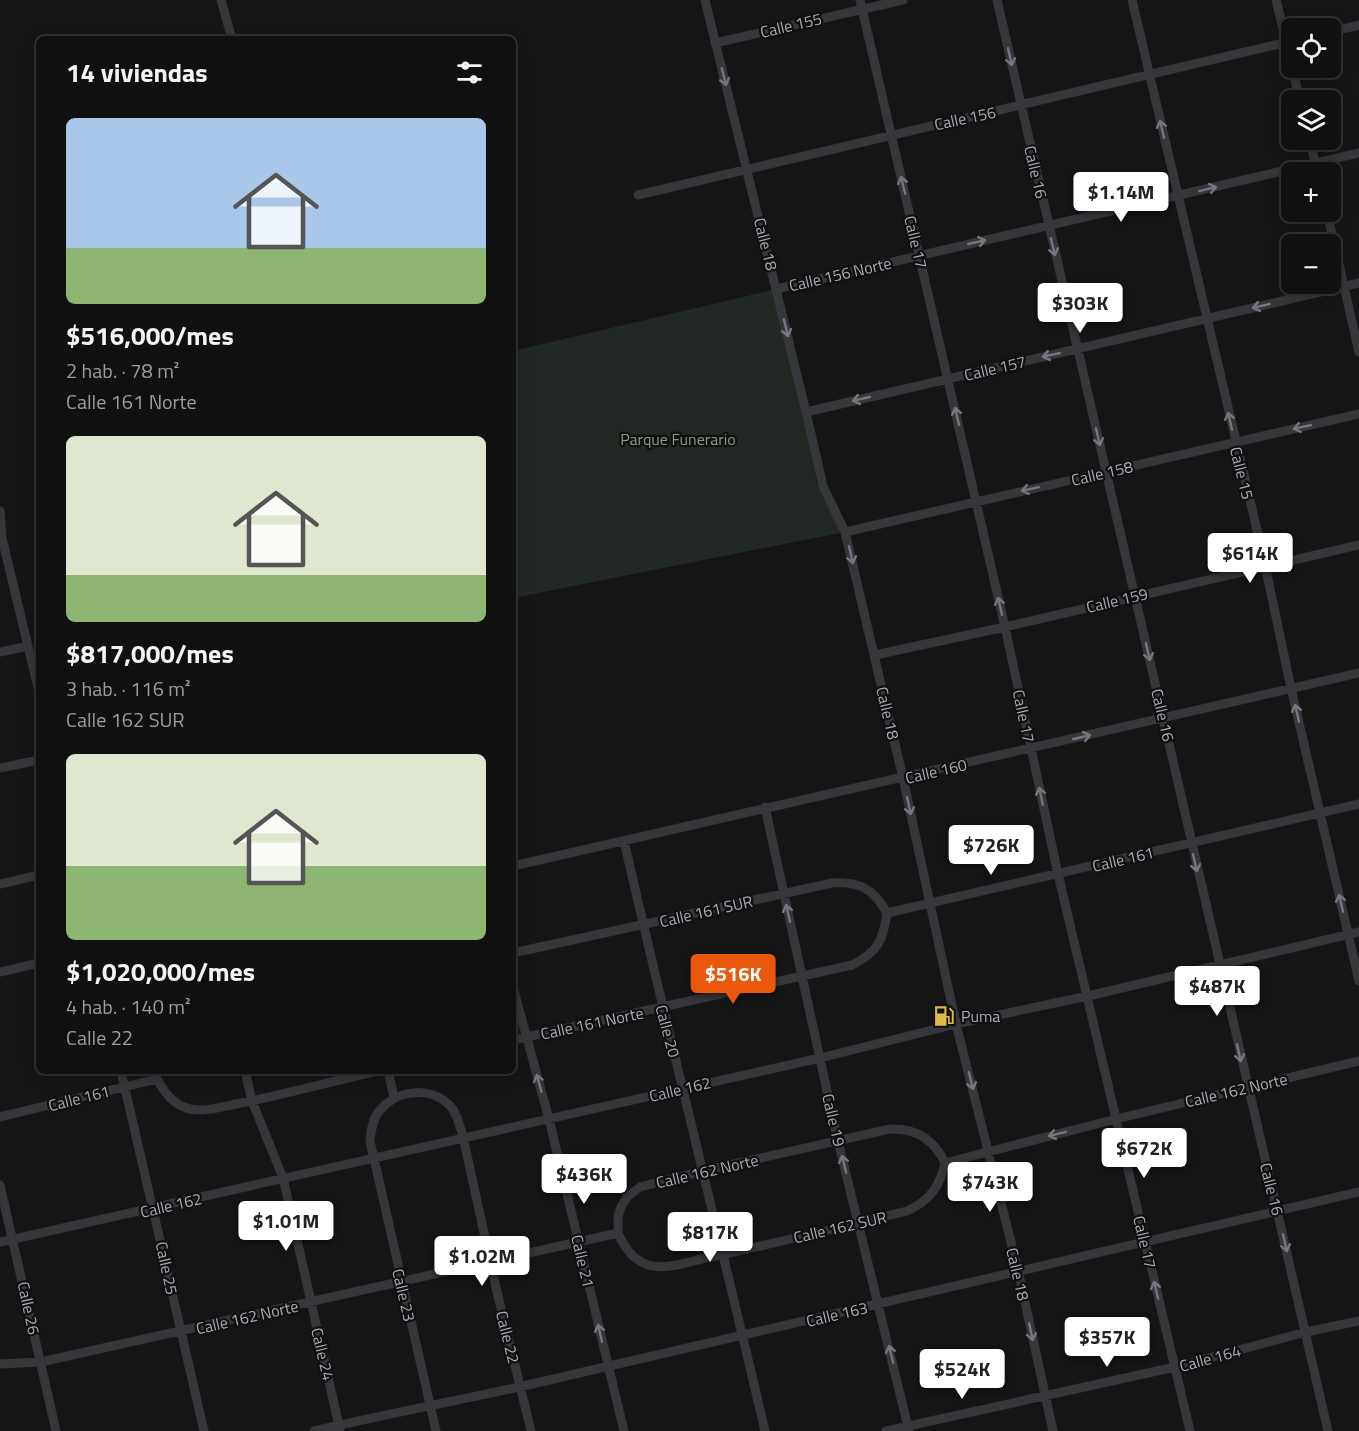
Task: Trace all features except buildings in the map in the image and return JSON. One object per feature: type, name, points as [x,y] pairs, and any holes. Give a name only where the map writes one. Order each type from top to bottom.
[{"type":"street","points":[[222,0],[231,36]]},
{"type":"street","name":"Calle 18","points":[[705,0],[823,486],[845,532],[875,655],[956,1024],[1018,1270],[1053,1431]]},
{"type":"street","name":"Calle 155","points":[[715,43],[861,4],[903,0]]},
{"type":"street","name":"Calle 16","points":[[997,0],[1190,843],[1328,1431]]},
{"type":"street","name":"Calle 15","points":[[1132,0],[1265,566],[1359,981]]},
{"type":"street","points":[[1276,0],[1282,18]]},
{"type":"street","name":"Calle 17","points":[[861,4],[1005,627],[1058,874],[1190,1431]]},
{"type":"street","points":[[1341,29],[1359,25]]},
{"type":"street","name":"Calle 156","points":[[638,195],[1281,43]]},
{"type":"street","points":[[1312,150],[1315,162]]},
{"type":"street","name":"Calle 156 Norte","points":[[1315,162],[1359,153]]},
{"type":"street","name":"Calle 156 Norte","points":[[777,289],[1281,170]]},
{"type":"street","points":[[1329,222],[1359,352]]},
{"type":"street","name":"Calle 157","points":[[806,412],[1359,283]]},
{"type":"street","name":"Calle 158","points":[[845,532],[1359,414]]},
{"type":"street","points":[[0,511],[1,538],[36,679]]},
{"type":"street","name":"Calle 159","points":[[875,655],[1359,545]]},
{"type":"street","points":[[0,652],[28,646]]},
{"type":"street","name":"Calle 160","points":[[516,865],[1359,673]]},
{"type":"street","points":[[0,768],[36,761]]},
{"type":"street","name":"Calle 161","points":[[887,913],[1359,804]]},
{"type":"street","name":"Calle 19","points":[[765,807],[838,1141],[909,1428]]},
{"type":"street","name":"Calle 20","points":[[624,841],[765,1431]]},
{"type":"street","points":[[0,884],[36,876]]},
{"type":"street","name":"Calle 161 SUR","points":[[516,952],[643,926],[783,893],[848,882],[860,884],[874,895],[887,913]]},
{"type":"street","name":"Calle 161 Norte","points":[[516,1039],[852,965],[876,949],[883,937],[887,913]]},
{"type":"street","name":"Calle 162","points":[[0,1242],[820,1058],[956,1024],[1088,996],[1359,932]]},
{"type":"street","points":[[0,972],[36,964]]},
{"type":"street","name":"Calle 21","points":[[516,999],[549,1119],[624,1431]]},
{"type":"street","name":"Calle 162 Norte","points":[[0,1364],[40,1362],[618,1233],[618,1216],[621,1207],[627,1197],[640,1186],[703,1170],[890,1129],[917,1132],[939,1151],[945,1163],[1116,1119],[1359,1061]]},
{"type":"street","name":"Calle 25","points":[[122,1074],[204,1431]]},
{"type":"street","name":"Calle 24","points":[[246,1074],[252,1101],[283,1178],[340,1428]]},
{"type":"street","points":[[158,1075],[166,1095],[177,1104],[189,1109],[204,1110],[364,1074]]},
{"type":"street","points":[[389,1074],[394,1097]]},
{"type":"street","name":"Calle 161","points":[[0,1117],[124,1086],[158,1075]]},
{"type":"street","name":"Calle 22","points":[[394,1097],[415,1093],[438,1096],[450,1106],[457,1117],[464,1137],[531,1431]]},
{"type":"street","name":"Calle 23","points":[[394,1097],[377,1114],[371,1127],[370,1141],[436,1431]]},
{"type":"street","name":"Calle 162 SUR","points":[[618,1233],[623,1245],[633,1256],[648,1265],[661,1267],[908,1211],[921,1205],[938,1187],[945,1163]]},
{"type":"street","name":"Calle 26","points":[[0,1185],[56,1431]]},
{"type":"street","name":"Calle 163","points":[[314,1431],[340,1428],[430,1405],[879,1305],[1018,1270],[1145,1243],[1359,1192]]},
{"type":"street","name":"Calle 164","points":[[886,1431],[909,1428],[1175,1367],[1306,1332],[1359,1321]]},
{"type":"green space","name":"Parque Funerario","points":[[777,289],[817,483],[845,532],[516,597],[516,350]]},
{"type":"place","name":"Puma","points":[[944,1016]]}]
